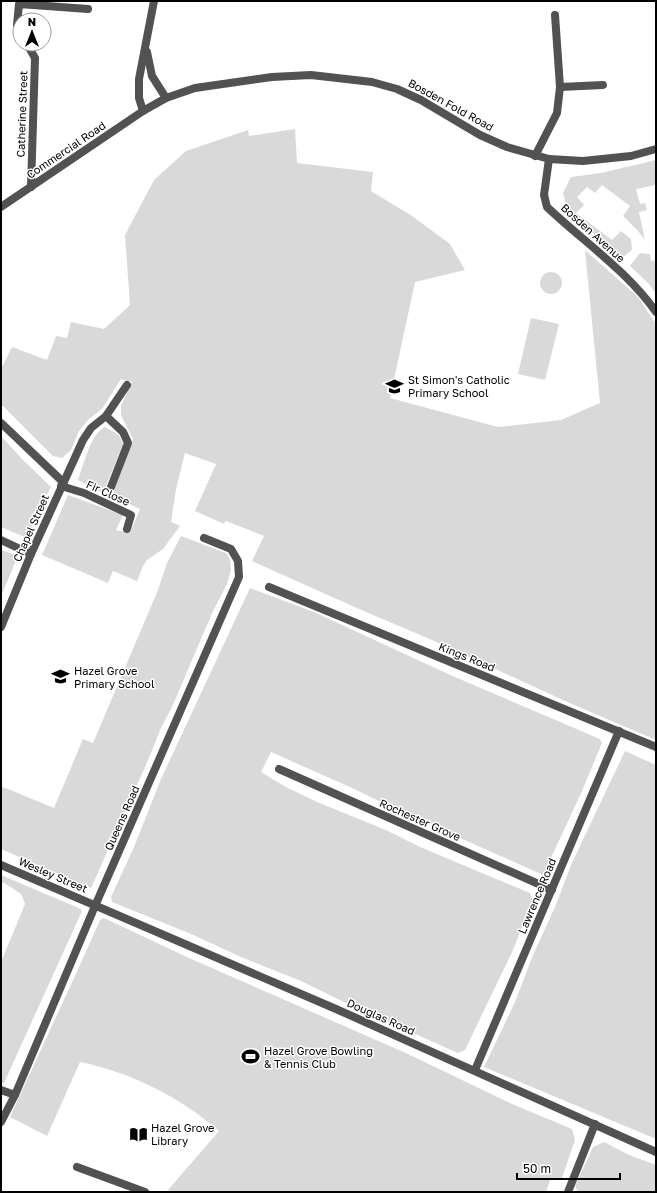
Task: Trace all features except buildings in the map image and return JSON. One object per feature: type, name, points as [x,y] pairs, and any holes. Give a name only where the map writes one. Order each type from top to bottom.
[{"type":"street","points":[[143,111],[139,98],[139,79],[154,1]]},
{"type":"street","points":[[18,12],[19,2],[88,9]]},
{"type":"street","points":[[535,156],[557,113],[560,87],[555,15]]},
{"type":"street","points":[[146,46],[152,76],[166,98]]},
{"type":"street","name":"Catherine Street","points":[[31,187],[35,58],[32,52]]},
{"type":"street","name":"Bosden Fold Road","points":[[143,111],[166,98],[195,88],[272,77],[310,75],[372,82],[397,89],[421,100],[480,135],[507,147],[549,159],[583,161],[631,156],[656,148]]},
{"type":"street","points":[[560,87],[603,85]]},
{"type":"street","name":"Commercial Road","points":[[1,207],[143,111]]},
{"type":"street","name":"Bosden Avenue","points":[[549,159],[544,194],[547,207],[627,279],[647,299],[656,312]]},
{"type":"street","name":"Chapel Street","points":[[1,627],[31,554],[83,440],[91,428],[106,416],[127,385]]},
{"type":"street","points":[[106,416],[123,432],[128,443],[111,487]]},
{"type":"street","points":[[1,423],[62,484]]},
{"type":"street","name":"Fir Close","points":[[62,484],[131,515],[127,529]]},
{"type":"street","name":"Queens Road","points":[[1,1122],[15,1095],[95,906],[239,577],[238,561],[231,549],[204,538]]},
{"type":"street","points":[[1,540],[31,554]]},
{"type":"street","name":"Kings Road","points":[[270,588],[656,747]]},
{"type":"street","name":"Lawrence Road","points":[[475,1070],[619,731]]},
{"type":"street","name":"Rochester Grove","points":[[279,769],[552,890]]},
{"type":"street","name":"Wesley Street","points":[[1,865],[95,906]]},
{"type":"street","name":"Douglas Road","points":[[95,906],[191,946],[475,1070],[656,1152]]},
{"type":"street","points":[[1,1090],[15,1095]]},
{"type":"street","points":[[568,1192],[595,1124]]},
{"type":"street","points":[[77,1166],[145,1192]]},
{"type":"shaded area","name":"St Simon's Catholic Primary School","points":[[295,129],[297,163],[373,172],[371,191],[412,216],[450,244],[465,270],[415,282],[390,398],[498,427],[561,420],[600,403],[585,250],[638,297],[656,324],[656,740],[565,701],[432,640],[252,561],[264,536],[226,521],[224,524],[195,511],[216,464],[185,453],[176,489],[171,522],[180,526],[163,549],[147,560],[137,581],[113,571],[108,583],[42,555],[68,495],[123,515],[116,530],[130,533],[140,509],[112,496],[133,439],[121,415],[121,406],[132,382],[121,379],[102,409],[89,419],[79,431],[71,450],[62,458],[53,456],[1,404],[1,369],[12,347],[47,360],[56,336],[67,338],[71,322],[104,329],[130,305],[125,235],[154,180],[186,151],[248,130],[249,136]]},
{"type":"shaded area","points":[[656,160],[656,185],[636,189],[640,204],[645,203],[647,210],[639,212],[645,240],[623,216],[630,206],[602,185],[595,193],[587,187],[577,197],[584,205],[576,213],[612,240],[621,231],[631,239],[632,250],[622,258],[568,212],[563,193],[571,177],[601,173]]},
{"type":"shaded area","points":[[640,253],[650,254],[651,261],[656,260],[656,294],[649,284],[630,266]]},
{"type":"shaded area","points":[[547,272],[555,272],[562,279],[562,287],[555,294],[547,294],[540,287],[540,279]]},
{"type":"shaded area","points":[[531,318],[559,324],[545,380],[518,374]]},
{"type":"shaded area","points":[[105,427],[119,435],[123,444],[103,493],[78,480],[91,443],[95,436]]},
{"type":"shaded area","points":[[1,436],[51,487],[34,519],[27,538],[1,527]]},
{"type":"shaded area","points":[[181,536],[226,553],[230,559],[231,570],[227,584],[213,611],[91,888],[1,849],[1,789],[3,787],[54,808],[83,739],[93,743],[158,590],[167,563]]},
{"type":"shaded area","points":[[1,550],[18,556],[1,596]]},
{"type":"shaded area","points":[[250,588],[314,612],[448,674],[600,739],[602,743],[582,791],[543,875],[271,752],[261,772],[284,786],[317,802],[386,830],[420,847],[530,893],[533,900],[512,952],[465,1050],[458,1053],[352,1006],[301,981],[112,902],[111,897],[134,847],[161,779]]},
{"type":"shaded area","points":[[625,751],[656,765],[656,1139],[484,1067],[515,1002],[571,865]]},
{"type":"shaded area","points":[[1,875],[81,909],[82,911],[4,1083],[1,1082],[1,962],[25,904],[21,894],[1,882]]},
{"type":"shaded area","points":[[104,918],[189,958],[408,1054],[512,1104],[572,1129],[575,1140],[562,1178],[550,1180],[546,1192],[173,1192],[168,1190],[219,1131],[188,1107],[136,1079],[99,1066],[80,1062],[47,1136],[10,1117],[100,920]]},
{"type":"shaded area","points":[[604,1142],[629,1155],[656,1165],[656,1192],[578,1192],[575,1186],[593,1147]]},
{"type":"place","name":"St Simon's Catholic Primary School","points":[[395,386]]},
{"type":"place","name":"Hazel Grove Primary School","points":[[61,677]]},
{"type":"place","name":"Hazel Grove Bowling & Tennis Club","points":[[251,1057]]},
{"type":"place","name":"Hazel Grove Library","points":[[138,1134]]}]
